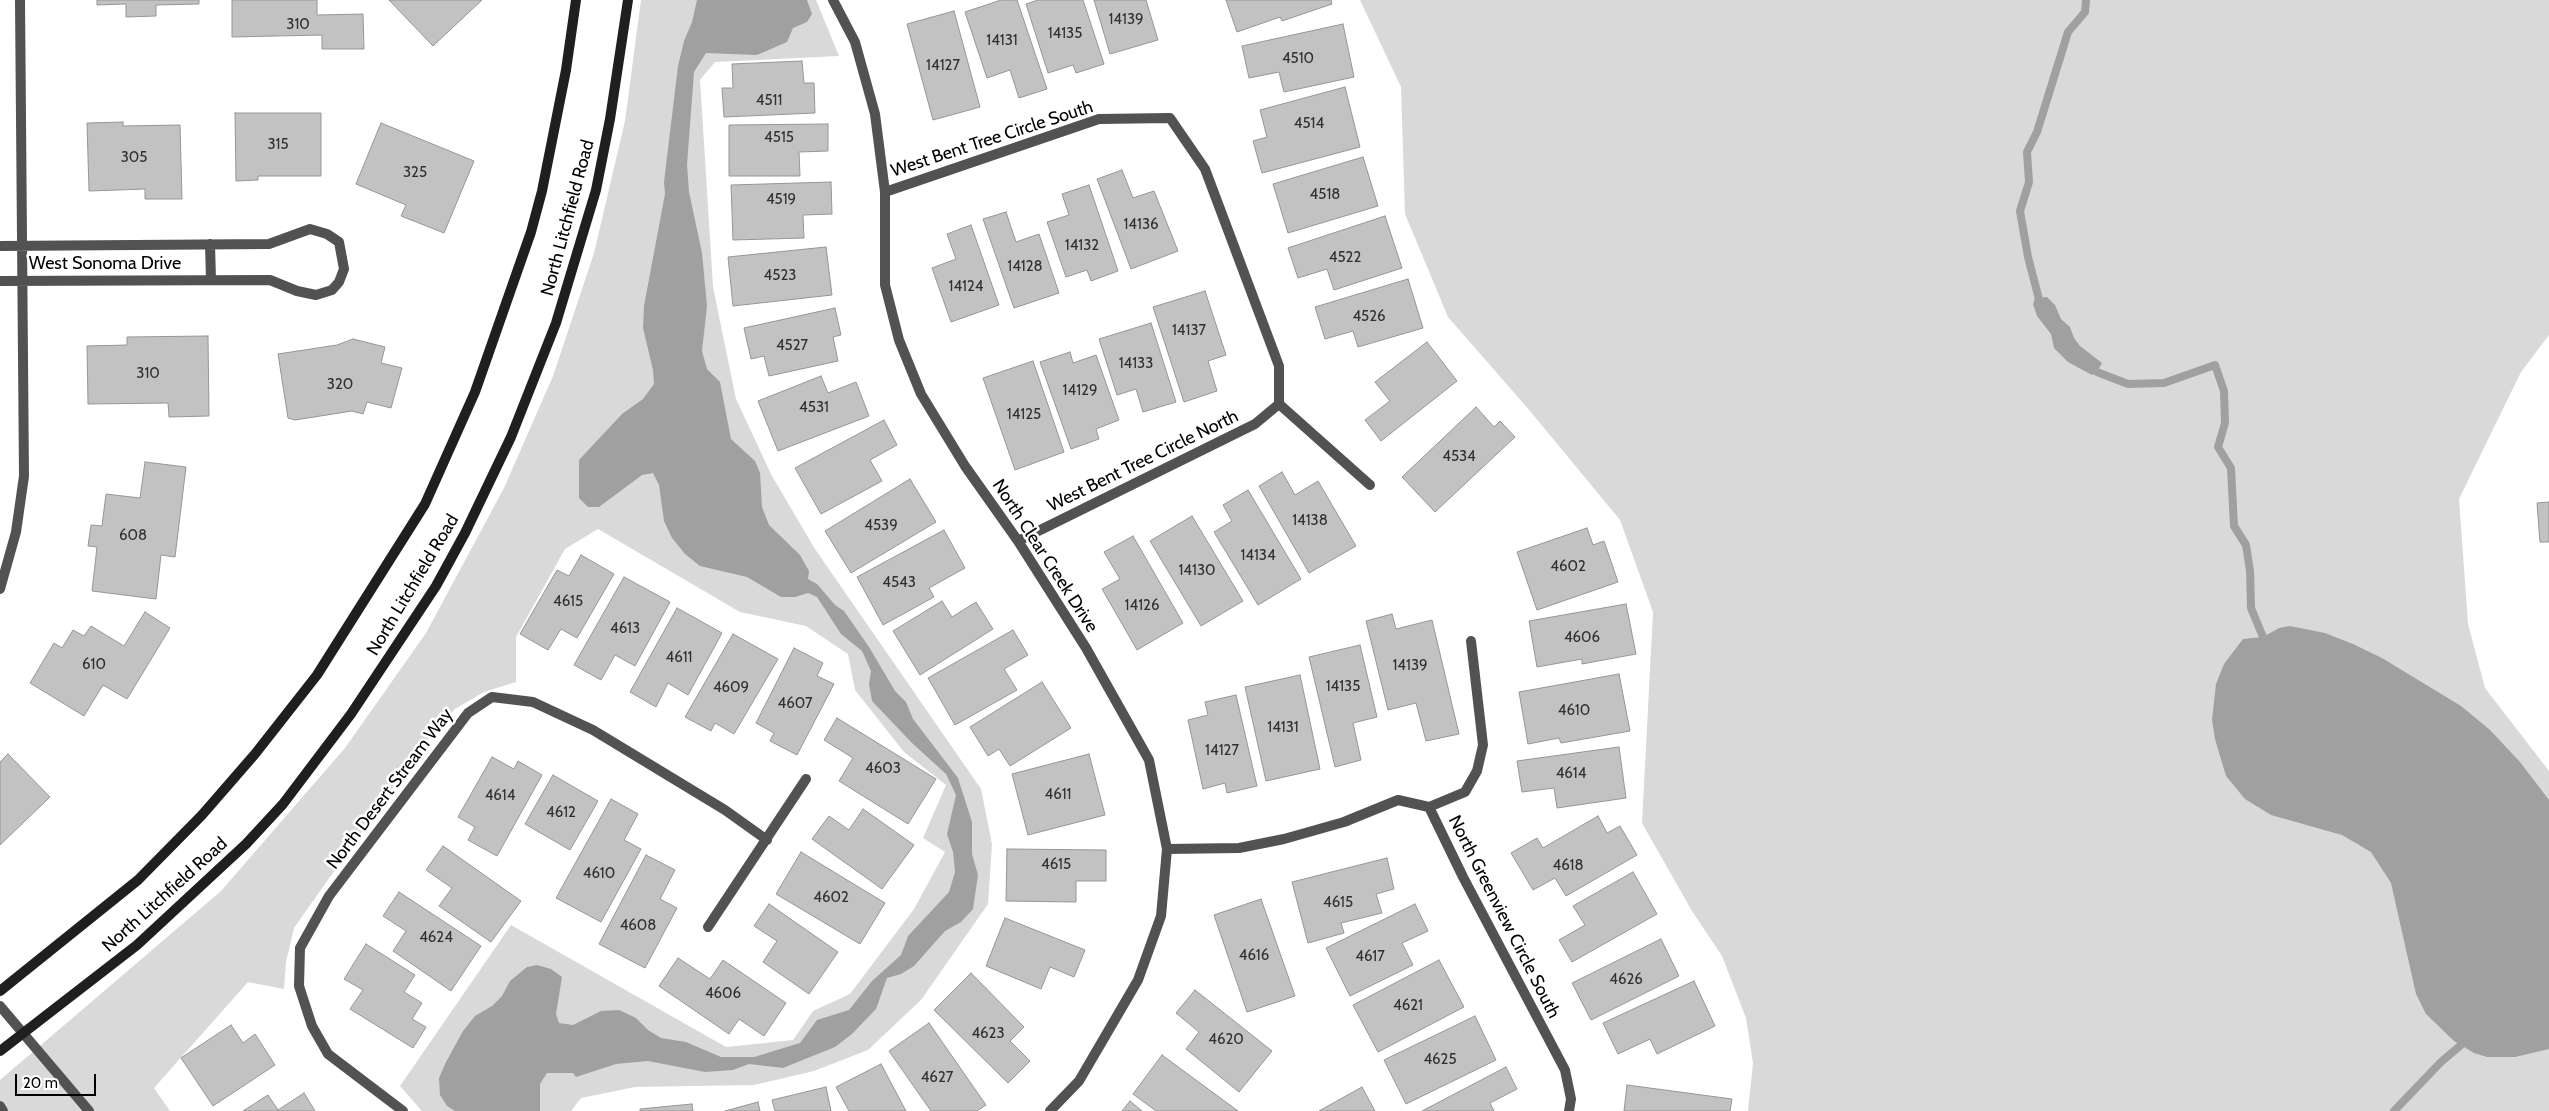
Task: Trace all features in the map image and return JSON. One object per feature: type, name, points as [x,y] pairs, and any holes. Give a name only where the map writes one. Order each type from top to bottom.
[{"type":"main road","name":"North Litchfield Road","points":[[0,991],[138,880],[202,815],[255,754],[317,675],[425,504],[475,392],[531,232],[542,191],[566,70],[576,0]]},
{"type":"main road","name":"North Litchfield Road","points":[[0,1050],[137,945],[246,844],[283,804],[351,714],[436,586],[465,533],[511,438],[556,323],[596,190],[610,119],[628,0]]},
{"type":"street","points":[[0,589],[16,532],[24,476],[20,0]]},
{"type":"street","name":"North Clear Creek Drive","points":[[833,0],[854,42],[875,114],[884,192],[885,285],[899,340],[921,394],[965,466],[1018,541],[1086,648],[1149,760],[1167,849],[1161,916],[1138,980],[1079,1081],[1050,1111]]},
{"type":"street","name":"West Bent Tree Circle South","points":[[884,192],[1099,119],[1170,118],[1205,169],[1279,366],[1279,404]]},
{"type":"street","name":"West Sonoma Drive","points":[[0,246],[269,244],[310,229],[327,234],[339,242],[344,269],[339,282],[332,290],[316,295],[297,291],[270,280],[0,281]]},
{"type":"street","points":[[210,244],[211,280]]},
{"type":"street","points":[[1279,404],[1370,485]]},
{"type":"street","name":"West Bent Tree Circle North","points":[[1018,541],[1255,424],[1279,404]]},
{"type":"street","name":"North Greenview Circle South","points":[[1471,641],[1483,745],[1477,771],[1465,792],[1429,807],[1463,877],[1566,1070],[1571,1099],[1569,1111]]},
{"type":"street","name":"North Desert Stream Way","points":[[403,1111],[328,1054],[312,1026],[299,986],[300,948],[329,896],[468,713],[492,697],[533,702],[593,730],[725,810],[766,840]]},
{"type":"street","points":[[708,927],[806,779]]},
{"type":"street","points":[[1167,849],[1239,848],[1284,839],[1344,822],[1398,800],[1429,807]]},
{"type":"street","points":[[0,1006],[89,1111]]},
{"type":"street","points":[[0,1106],[3,1111]]},
{"type":"shaded area","points":[[641,0],[816,0],[839,56],[715,62],[700,80],[713,287],[736,399],[772,476],[815,549],[981,789],[992,844],[988,904],[921,1000],[868,1050],[814,1071],[754,1085],[635,1087],[581,1098],[571,1111],[422,1111],[400,1086],[511,925],[726,1047],[793,1040],[813,1011],[850,994],[914,909],[945,852],[923,838],[946,785],[904,752],[855,690],[848,654],[806,626],[740,612],[598,529],[565,549],[516,637],[516,682],[484,692],[455,709],[423,745],[294,928],[286,962],[284,989],[248,982],[154,1088],[170,1111],[0,1111],[0,1080],[221,891],[345,748],[426,633],[504,488],[553,376],[594,253],[625,121]]},
{"type":"shaded area","points":[[697,0],[807,0],[812,14],[807,22],[793,28],[787,42],[757,55],[706,53],[694,72],[687,165],[689,192],[702,253],[707,306],[702,351],[707,369],[720,382],[731,439],[755,461],[760,473],[762,507],[769,525],[800,555],[809,571],[808,579],[817,584],[835,605],[844,611],[869,647],[895,691],[906,702],[913,719],[958,778],[972,822],[972,854],[978,875],[973,909],[961,922],[945,931],[914,966],[901,974],[887,978],[876,1009],[852,1034],[835,1047],[783,1068],[749,1064],[733,1070],[705,1072],[648,1061],[616,1064],[576,1077],[573,1073],[547,1073],[540,1084],[540,1111],[455,1111],[447,1106],[440,1095],[439,1078],[446,1062],[463,1031],[475,1016],[492,1006],[502,996],[510,981],[527,967],[537,965],[551,969],[562,977],[556,1014],[559,1023],[573,1025],[601,1011],[619,1010],[636,1018],[648,1030],[661,1038],[686,1042],[721,1057],[754,1057],[800,1043],[817,1020],[849,1010],[872,981],[901,955],[908,936],[949,892],[955,872],[953,852],[947,834],[956,795],[946,774],[912,743],[872,701],[869,684],[871,671],[862,651],[841,634],[817,597],[808,593],[795,597],[781,597],[747,577],[700,566],[685,554],[672,538],[664,521],[659,485],[653,473],[642,475],[599,507],[588,507],[579,498],[579,460],[622,414],[643,399],[654,384],[653,370],[643,328],[644,306],[665,194],[664,182],[678,66]]},
{"type":"shaded area","points":[[1360,0],[2549,0],[2549,335],[2521,372],[2459,499],[2468,624],[2485,688],[2549,771],[2549,1111],[1748,1111],[1753,1063],[1746,1018],[1722,956],[1692,911],[1642,823],[1653,612],[1620,520],[1530,411],[1448,317],[1405,214],[1401,87]]},
{"type":"shaded area","points":[[2047,297],[2055,305],[2061,319],[2070,327],[2074,338],[2080,346],[2102,363],[2097,372],[2092,375],[2068,362],[2054,348],[2051,334],[2037,316],[2033,304],[2035,298]]},
{"type":"shaded area","points":[[2290,626],[2325,633],[2353,644],[2382,658],[2461,706],[2490,730],[2520,762],[2549,800],[2549,1049],[2515,1057],[2487,1057],[2474,1053],[2454,1041],[2426,1014],[2416,994],[2391,883],[2371,852],[2342,835],[2271,815],[2245,799],[2226,776],[2215,739],[2212,720],[2216,684],[2224,664],[2243,639],[2263,637],[2279,628]]},
{"type":"building","points":[[97,0],[199,0],[199,4],[156,5],[156,16],[126,17],[126,4],[97,5]]},
{"type":"building","points":[[232,0],[317,0],[317,15],[363,14],[364,49],[322,49],[322,35],[232,37]]},
{"type":"building","points":[[389,0],[482,0],[433,46]]},
{"type":"building","points":[[1001,0],[1017,0],[1047,89],[1019,98],[1010,70],[987,78],[965,12]]},
{"type":"building","points":[[1038,0],[1083,0],[1104,64],[1076,73],[1073,65],[1048,73],[1026,4]]},
{"type":"building","points":[[1094,0],[1146,0],[1158,40],[1110,54]]},
{"type":"building","points":[[1226,0],[1331,0],[1332,4],[1282,21],[1280,17],[1237,32]]},
{"type":"building","points":[[954,11],[980,107],[933,120],[907,24]]},
{"type":"building","points":[[1343,24],[1354,77],[1284,92],[1279,72],[1249,78],[1242,46]]},
{"type":"building","points":[[802,61],[804,83],[814,83],[815,113],[724,117],[722,88],[733,88],[732,64]]},
{"type":"building","points":[[1345,87],[1360,147],[1262,173],[1253,141],[1267,137],[1260,110]]},
{"type":"building","points":[[235,113],[321,113],[321,176],[258,176],[258,180],[236,181]]},
{"type":"building","points":[[123,122],[123,126],[180,125],[182,199],[145,199],[145,189],[89,191],[87,123]]},
{"type":"building","points":[[381,123],[474,161],[444,233],[401,216],[406,205],[356,184]]},
{"type":"building","points":[[828,124],[828,151],[799,152],[800,176],[729,176],[729,125]]},
{"type":"building","points":[[1363,157],[1378,206],[1288,233],[1273,184]]},
{"type":"building","points":[[1122,170],[1133,198],[1154,191],[1178,251],[1131,269],[1097,179]]},
{"type":"building","points":[[831,182],[832,214],[803,215],[804,238],[733,240],[731,185]]},
{"type":"building","points":[[1089,185],[1118,271],[1091,281],[1087,270],[1066,277],[1047,222],[1069,215],[1062,194]]},
{"type":"building","points":[[1006,212],[1016,242],[1039,234],[1059,293],[1014,308],[983,219]]},
{"type":"building","points":[[1385,216],[1402,268],[1334,290],[1327,269],[1298,278],[1288,248]]},
{"type":"building","points":[[971,225],[999,305],[951,322],[932,268],[956,259],[947,234]]},
{"type":"building","points":[[826,247],[832,295],[733,306],[728,257]]},
{"type":"building","points":[[1408,279],[1423,328],[1358,347],[1353,331],[1325,339],[1315,307]]},
{"type":"building","points":[[1205,291],[1226,355],[1208,361],[1217,391],[1184,402],[1153,307]]},
{"type":"building","points":[[835,308],[841,335],[833,337],[838,361],[769,376],[764,356],[751,359],[744,328]]},
{"type":"building","points":[[1151,323],[1176,402],[1143,412],[1136,389],[1117,395],[1099,339]]},
{"type":"building","points":[[208,336],[209,416],[169,417],[168,403],[88,404],[87,346],[127,345],[127,337]]},
{"type":"building","points":[[353,339],[385,347],[381,363],[402,368],[391,408],[367,402],[363,414],[352,411],[295,420],[288,418],[278,354],[337,345]]},
{"type":"building","points":[[1427,342],[1457,381],[1381,441],[1365,420],[1390,401],[1375,382]]},
{"type":"building","points":[[1070,352],[1073,363],[1096,355],[1119,420],[1096,429],[1099,439],[1071,449],[1040,362]]},
{"type":"building","points":[[1033,361],[1064,452],[1015,470],[983,378]]},
{"type":"building","points":[[821,376],[828,393],[856,382],[869,416],[778,451],[758,401]]},
{"type":"building","points":[[1476,407],[1494,427],[1500,421],[1515,437],[1435,512],[1402,477]]},
{"type":"building","points":[[884,420],[897,445],[870,460],[882,481],[821,514],[795,468]]},
{"type":"building","points":[[145,462],[186,467],[175,557],[161,555],[156,599],[92,591],[97,547],[88,546],[91,525],[102,526],[106,494],[140,498]]},
{"type":"building","points":[[1282,472],[1295,495],[1318,481],[1356,546],[1309,573],[1259,486]]},
{"type":"building","points":[[910,479],[936,522],[851,573],[825,531]]},
{"type":"building","points":[[1248,490],[1301,579],[1258,605],[1214,532],[1232,521],[1223,505]]},
{"type":"building","points":[[2549,502],[2549,542],[2540,542],[2537,503]]},
{"type":"building","points":[[1192,516],[1243,601],[1201,626],[1150,541]]},
{"type":"building","points":[[1587,528],[1593,545],[1604,541],[1618,582],[1537,610],[1517,552]]},
{"type":"building","points":[[944,530],[965,568],[929,588],[934,597],[883,625],[857,577]]},
{"type":"building","points":[[1133,536],[1183,623],[1137,650],[1102,589],[1120,579],[1104,552]]},
{"type":"building","points":[[581,555],[614,574],[577,638],[561,629],[548,650],[520,634],[557,570],[569,576]]},
{"type":"building","points":[[624,577],[670,602],[635,666],[615,655],[601,680],[574,665]]},
{"type":"building","points":[[942,601],[952,617],[976,602],[993,629],[920,675],[893,631]]},
{"type":"building","points":[[1626,604],[1636,654],[1582,664],[1582,659],[1537,667],[1529,621]]},
{"type":"building","points":[[677,608],[722,633],[688,695],[668,683],[656,707],[630,692]]},
{"type":"building","points":[[145,612],[170,628],[127,699],[103,685],[84,716],[30,683],[54,643],[62,648],[73,630],[84,636],[91,626],[124,646]]},
{"type":"building","points":[[1392,614],[1396,629],[1432,620],[1459,734],[1426,741],[1416,703],[1388,710],[1366,621]]},
{"type":"building","points":[[1013,630],[1028,655],[1004,669],[1017,690],[955,725],[928,678]]},
{"type":"building","points":[[733,634],[778,659],[734,734],[715,723],[711,731],[685,717]]},
{"type":"building","points":[[1360,645],[1377,717],[1353,723],[1361,760],[1335,767],[1309,657]]},
{"type":"building","points":[[794,648],[823,663],[817,676],[834,684],[797,755],[770,741],[774,733],[756,723]]},
{"type":"building","points":[[1619,674],[1630,731],[1561,743],[1559,738],[1528,744],[1519,692]]},
{"type":"building","points":[[1300,675],[1320,769],[1266,781],[1245,687]]},
{"type":"building","points":[[1042,682],[1071,728],[1010,766],[999,749],[988,756],[970,727]]},
{"type":"building","points":[[1236,695],[1257,786],[1227,793],[1225,783],[1203,789],[1188,720],[1208,715],[1205,702]]},
{"type":"building","points":[[837,718],[936,779],[908,824],[839,781],[853,758],[824,740]]},
{"type":"building","points":[[1619,747],[1626,798],[1557,808],[1554,788],[1522,792],[1517,761]]},
{"type":"building","points":[[8,754],[50,797],[0,845],[0,762]]},
{"type":"building","points":[[1089,754],[1105,815],[1028,835],[1012,774]]},
{"type":"building","points":[[492,757],[514,769],[518,761],[542,775],[497,856],[468,840],[475,827],[458,817]]},
{"type":"building","points":[[553,775],[598,801],[570,850],[525,824]]},
{"type":"building","points":[[611,799],[638,814],[624,840],[641,849],[601,922],[556,898]]},
{"type":"building","points":[[863,809],[914,845],[882,889],[812,839],[829,816],[849,830]]},
{"type":"building","points":[[1598,816],[1607,833],[1620,826],[1637,855],[1566,896],[1555,878],[1533,890],[1511,853],[1537,838],[1543,848]]},
{"type":"building","points":[[443,846],[521,901],[491,942],[439,906],[452,888],[426,870]]},
{"type":"building","points":[[1007,849],[1106,850],[1106,881],[1076,881],[1076,902],[1006,901]]},
{"type":"building","points":[[801,852],[885,903],[860,944],[776,894]]},
{"type":"building","points":[[646,855],[675,870],[660,899],[677,908],[645,968],[599,944]]},
{"type":"building","points":[[1387,858],[1394,889],[1376,894],[1382,913],[1341,923],[1344,933],[1308,943],[1292,882]]},
{"type":"building","points":[[1633,872],[1657,914],[1572,962],[1559,940],[1585,925],[1573,906]]},
{"type":"building","points":[[399,892],[481,946],[451,991],[393,951],[406,931],[383,916]]},
{"type":"building","points":[[1261,899],[1295,996],[1247,1012],[1214,915]]},
{"type":"building","points":[[769,904],[838,952],[809,994],[763,962],[777,941],[754,926]]},
{"type":"building","points":[[1415,904],[1428,931],[1402,943],[1413,965],[1350,996],[1326,948]]},
{"type":"building","points":[[1005,918],[1085,950],[1074,977],[1050,967],[1041,989],[986,966]]},
{"type":"building","points":[[1661,939],[1679,976],[1591,1020],[1572,983]]},
{"type":"building","points":[[366,944],[415,975],[404,992],[422,1003],[412,1019],[426,1027],[413,1048],[350,1009],[363,990],[344,979]]},
{"type":"building","points":[[678,958],[710,979],[723,960],[786,1003],[764,1036],[739,1019],[729,1034],[659,986]]},
{"type":"building","points":[[1439,960],[1464,1007],[1378,1052],[1353,1005]]},
{"type":"building","points":[[971,973],[1024,1027],[1010,1041],[1030,1061],[1008,1083],[934,1010]]},
{"type":"building","points":[[1694,981],[1715,1026],[1657,1054],[1650,1039],[1618,1054],[1603,1023]]},
{"type":"building","points":[[1195,990],[1272,1051],[1239,1092],[1186,1049],[1199,1032],[1176,1013]]},
{"type":"building","points":[[1475,1016],[1496,1060],[1406,1104],[1384,1060]]},
{"type":"building","points":[[929,1023],[986,1105],[977,1111],[931,1111],[889,1051]]},
{"type":"building","points":[[231,1025],[243,1043],[255,1034],[275,1065],[213,1106],[181,1058]]},
{"type":"building","points":[[1162,1055],[1238,1111],[1156,1111],[1133,1094]]},
{"type":"building","points":[[881,1064],[906,1111],[849,1111],[836,1087]]},
{"type":"building","points":[[1506,1067],[1517,1089],[1490,1103],[1494,1111],[1422,1111]]},
{"type":"building","points":[[1627,1085],[1732,1099],[1730,1111],[1624,1111]]},
{"type":"building","points":[[826,1087],[831,1111],[775,1111],[772,1100]]},
{"type":"building","points":[[1362,1087],[1375,1111],[1319,1111]]},
{"type":"building","points":[[304,1093],[315,1111],[243,1111],[268,1095],[278,1110]]},
{"type":"building","points":[[1130,1101],[1142,1111],[1122,1111]]},
{"type":"building","points":[[758,1102],[760,1111],[725,1111]]},
{"type":"building","points":[[692,1104],[693,1111],[640,1111],[640,1109]]},
{"type":"waterway","points":[[2041,307],[2028,257],[2020,211],[2029,182],[2027,152],[2037,132],[2068,32],[2085,12],[2086,0]]},
{"type":"waterway","points":[[2090,365],[2097,372],[2128,384],[2164,383],[2215,365],[2224,391],[2225,423],[2218,447],[2231,468],[2234,526],[2246,545],[2250,571],[2251,608],[2263,637],[2269,644]]},
{"type":"waterway","points":[[2394,1111],[2441,1062],[2461,1045],[2465,1037]]}]
